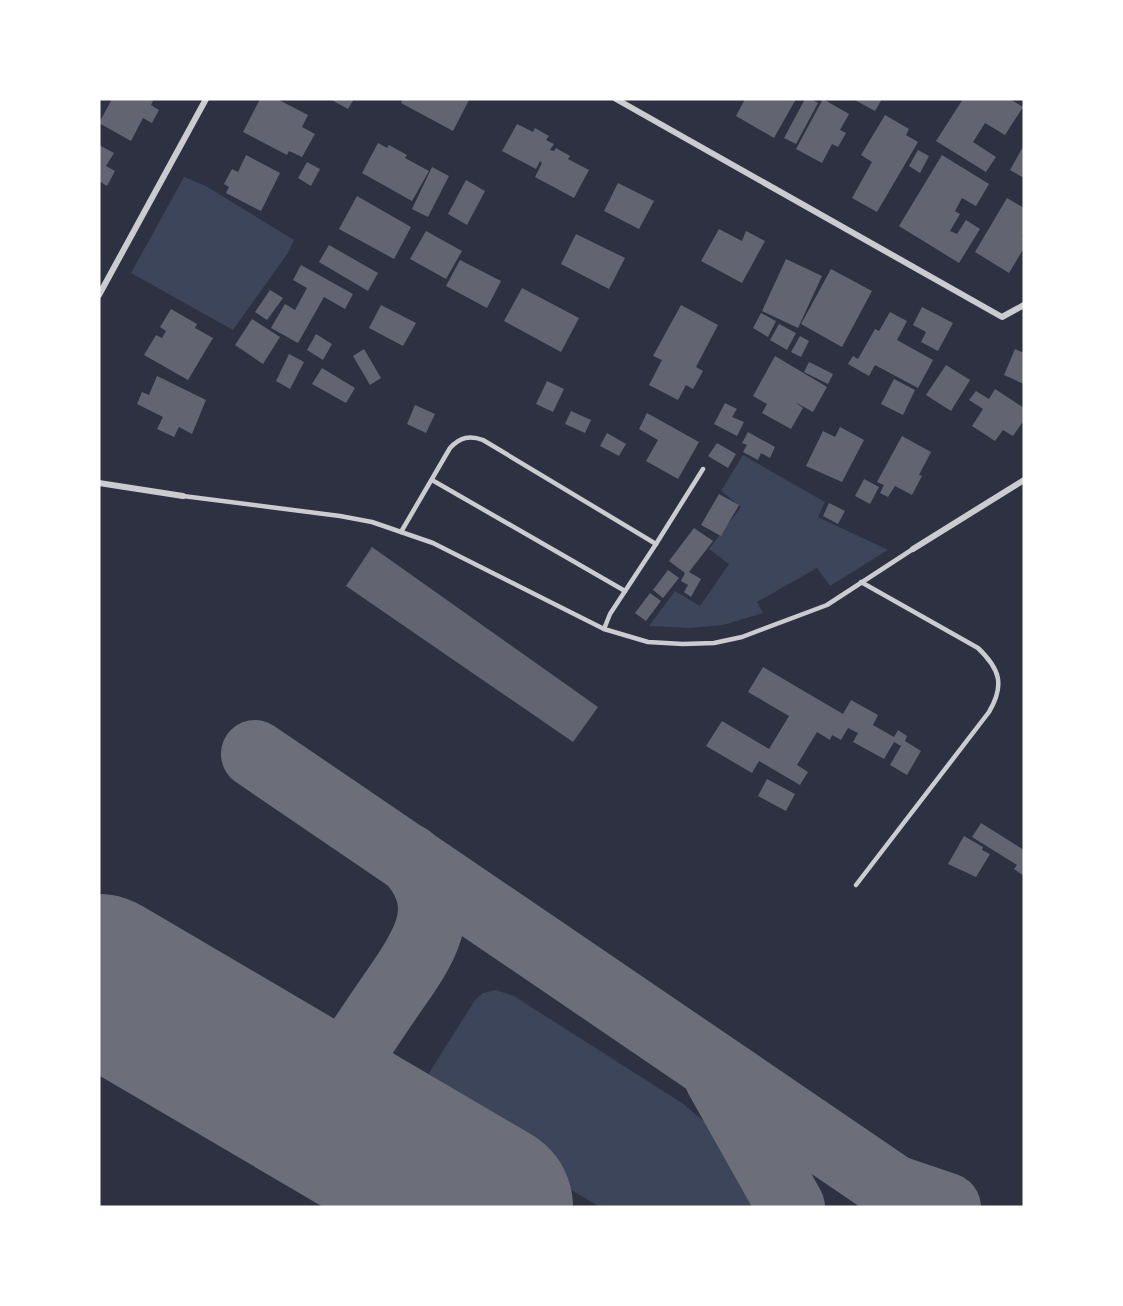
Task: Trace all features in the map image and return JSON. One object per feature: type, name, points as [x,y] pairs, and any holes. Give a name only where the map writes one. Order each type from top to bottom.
[{"type":"street","points":[[99,295],[206,99]]},
{"type":"street","points":[[616,99],[1002,317],[1024,305]]},
{"type":"street","points":[[913,549],[1024,480]]},
{"type":"street","points":[[99,483],[183,496]]},
{"type":"lane","points":[[401,532],[455,442],[461,438],[476,437],[657,544]]},
{"type":"lane","points":[[604,629],[610,614],[703,469]]},
{"type":"lane","points":[[432,480],[625,591]]},
{"type":"lane","points":[[183,496],[372,522],[432,543],[604,629],[648,642],[714,643],[742,637],[827,605],[913,549]]},
{"type":"lane","points":[[856,885],[989,712],[997,700],[999,686],[998,675],[992,661],[978,648],[861,582]]},
{"type":"shaded area","points":[[184,177],[206,186],[294,240],[288,253],[233,330],[131,273]]},
{"type":"shaded area","points":[[743,455],[825,502],[818,517],[888,550],[830,586],[817,568],[757,602],[763,613],[723,625],[690,628],[649,626],[675,591],[700,606],[729,564],[709,549],[741,507],[721,491]]},
{"type":"shaded area","points":[[496,990],[514,996],[682,1103],[706,1123],[724,1148],[758,1207],[600,1207],[446,1116],[431,1097],[429,1073],[475,1000],[483,993]]},
{"type":"building","points":[[112,99],[149,99],[153,101],[151,105],[159,110],[152,123],[143,118],[131,141],[99,123]]},
{"type":"building","points":[[260,99],[277,99],[308,115],[302,127],[315,134],[302,157],[289,151],[287,155],[243,132]]},
{"type":"building","points":[[330,99],[354,99],[348,109]]},
{"type":"building","points":[[403,99],[469,100],[453,131],[401,103]]},
{"type":"building","points":[[745,99],[796,99],[774,138],[736,116]]},
{"type":"building","points":[[805,99],[818,103],[796,144],[784,138]]},
{"type":"building","points":[[823,99],[849,114],[840,130],[846,133],[838,147],[832,144],[822,163],[796,149]]},
{"type":"building","points":[[853,99],[882,99],[875,111]]},
{"type":"building","points":[[963,99],[1010,99],[1023,107],[1005,135],[985,123],[973,142],[996,157],[986,172],[936,141]]},
{"type":"building","points":[[885,115],[909,129],[906,135],[918,142],[877,212],[852,198],[872,162],[861,155]]},
{"type":"building","points":[[517,124],[533,132],[535,128],[549,136],[546,140],[554,144],[550,150],[554,151],[556,148],[570,156],[568,159],[589,170],[574,198],[535,177],[542,163],[540,161],[536,169],[502,151]]},
{"type":"building","points":[[378,143],[387,148],[389,145],[407,155],[405,158],[429,171],[412,201],[362,173]]},
{"type":"building","points":[[99,145],[114,153],[106,166],[115,171],[107,186],[99,181]]},
{"type":"building","points":[[1024,145],[1024,178],[1010,170]]},
{"type":"building","points":[[918,150],[929,156],[920,173],[909,166]]},
{"type":"building","points":[[246,155],[280,173],[261,211],[226,193],[229,187],[224,184],[232,169],[238,172]]},
{"type":"building","points":[[942,155],[989,184],[976,206],[962,198],[955,211],[960,214],[950,231],[957,234],[966,220],[980,229],[959,263],[899,226]]},
{"type":"building","points":[[307,162],[320,169],[311,186],[298,178]]},
{"type":"building","points":[[432,167],[449,176],[428,217],[412,209]]},
{"type":"building","points":[[466,180],[485,191],[467,225],[448,214]]},
{"type":"building","points":[[618,183],[654,201],[639,229],[604,211]]},
{"type":"building","points":[[357,196],[411,227],[394,259],[339,229]]},
{"type":"building","points":[[1007,198],[1024,208],[1022,236],[1024,237],[1024,248],[1009,273],[975,252]]},
{"type":"building","points":[[719,229],[742,241],[746,231],[765,241],[742,283],[701,261]]},
{"type":"building","points":[[426,231],[462,251],[446,279],[410,259]]},
{"type":"building","points":[[576,234],[625,258],[609,289],[561,264]]},
{"type":"building","points":[[329,245],[378,273],[368,291],[319,262]]},
{"type":"building","points":[[786,259],[822,276],[798,328],[762,311]]},
{"type":"building","points":[[460,260],[501,281],[487,308],[446,286]]},
{"type":"building","points":[[301,265],[353,294],[345,309],[324,297],[298,343],[271,328],[285,304],[295,310],[307,288],[293,280]]},
{"type":"building","points":[[831,269],[872,291],[842,347],[801,324]]},
{"type":"building","points":[[522,288],[579,318],[561,352],[504,321]]},
{"type":"building","points":[[270,290],[283,298],[267,320],[255,312]]},
{"type":"building","points":[[381,305],[416,323],[403,346],[369,328]]},
{"type":"building","points":[[681,305],[718,325],[696,367],[703,371],[693,389],[686,385],[678,400],[649,385],[662,360],[653,356]]},
{"type":"building","points":[[922,307],[953,323],[938,351],[921,342],[926,332],[913,325]]},
{"type":"building","points":[[171,309],[197,324],[195,328],[213,338],[188,380],[144,355],[156,335],[162,338],[166,331],[160,327]]},
{"type":"building","points":[[890,312],[907,321],[897,340],[933,360],[918,388],[875,365],[869,376],[848,364],[853,356],[858,359],[875,329],[879,331]]},
{"type":"building","points":[[761,313],[776,321],[768,337],[753,328]]},
{"type":"building","points":[[252,319],[280,337],[263,364],[235,345]]},
{"type":"building","points":[[779,324],[796,333],[787,350],[770,340]]},
{"type":"building","points":[[316,334],[332,344],[323,360],[307,350]]},
{"type":"building","points":[[800,336],[809,341],[801,357],[791,352]]},
{"type":"building","points":[[364,349],[381,378],[370,385],[353,356]]},
{"type":"building","points":[[1015,349],[1024,353],[1024,384],[1004,375]]},
{"type":"building","points":[[289,354],[304,362],[290,389],[276,381]]},
{"type":"building","points":[[775,356],[827,387],[813,412],[795,402],[803,408],[791,429],[762,413],[767,404],[753,396]]},
{"type":"building","points":[[809,362],[833,374],[828,384],[804,372]]},
{"type":"building","points":[[946,365],[970,380],[951,411],[926,395]]},
{"type":"building","points":[[322,368],[355,388],[346,403],[312,384]]},
{"type":"building","points":[[157,376],[206,400],[192,434],[179,427],[174,437],[157,429],[163,417],[137,404],[142,392],[149,395]]},
{"type":"building","points":[[894,379],[915,390],[903,415],[881,404]]},
{"type":"building","points":[[547,381],[564,389],[553,412],[536,404]]},
{"type":"building","points":[[995,389],[1024,408],[1024,420],[1013,436],[1003,430],[995,441],[972,426],[983,409],[969,400],[976,391],[989,399]]},
{"type":"building","points":[[725,403],[737,409],[732,417],[744,422],[737,436],[714,424]]},
{"type":"building","points":[[415,405],[435,414],[426,433],[407,424]]},
{"type":"building","points":[[571,411],[591,420],[585,433],[565,424]]},
{"type":"building","points":[[647,413],[699,442],[678,479],[646,461],[658,440],[639,429]]},
{"type":"building","points":[[840,427],[864,440],[842,482],[806,466],[823,431],[835,437]]},
{"type":"building","points":[[748,432],[775,447],[770,458],[761,453],[758,460],[743,452],[747,445],[742,443]]},
{"type":"building","points":[[607,433],[626,444],[619,456],[600,446]]},
{"type":"building","points":[[902,436],[931,452],[912,495],[895,486],[888,497],[880,493],[884,485],[877,482]]},
{"type":"building","points":[[717,443],[736,454],[728,468],[708,456]]},
{"type":"building","points":[[864,479],[879,487],[870,504],[855,496]]},
{"type":"building","points":[[719,494],[739,505],[721,536],[701,525]]},
{"type":"building","points":[[829,503],[845,511],[838,524],[823,516]]},
{"type":"building","points":[[694,528],[713,541],[689,572],[701,579],[691,597],[684,592],[688,585],[681,581],[685,573],[669,561]]},
{"type":"building","points":[[372,547],[598,707],[573,742],[346,586]]},
{"type":"building","points":[[668,570],[679,578],[663,598],[653,590]]},
{"type":"building","points":[[650,593],[661,601],[646,621],[635,613]]},
{"type":"building","points":[[763,667],[843,714],[851,700],[878,715],[873,725],[894,737],[898,730],[907,736],[905,741],[921,751],[907,775],[890,765],[901,746],[894,742],[884,759],[853,742],[858,733],[848,728],[841,740],[832,735],[830,740],[817,732],[797,765],[808,772],[800,785],[759,761],[752,773],[706,746],[722,721],[769,749],[789,716],[748,692]]},
{"type":"building","points":[[767,779],[795,794],[786,811],[758,796]]},
{"type":"building","points":[[981,823],[1024,850],[1024,876],[1014,869],[1017,865],[972,837]]},
{"type":"building","points":[[964,836],[990,854],[976,877],[948,864]]},
{"type":"taxiway","points":[[255,754],[894,1189],[947,1207]]},
{"type":"taxiway","points":[[360,1132],[342,1102],[339,1089],[340,1077],[352,1053],[409,969],[426,938],[430,922],[432,907],[429,891],[422,875],[409,858]]},
{"type":"taxiway","points":[[279,1084],[318,1079],[350,1056]]},
{"type":"taxiway","points":[[718,1077],[791,1207]]},
{"type":"runway","points":[[99,978],[489,1207]]}]
